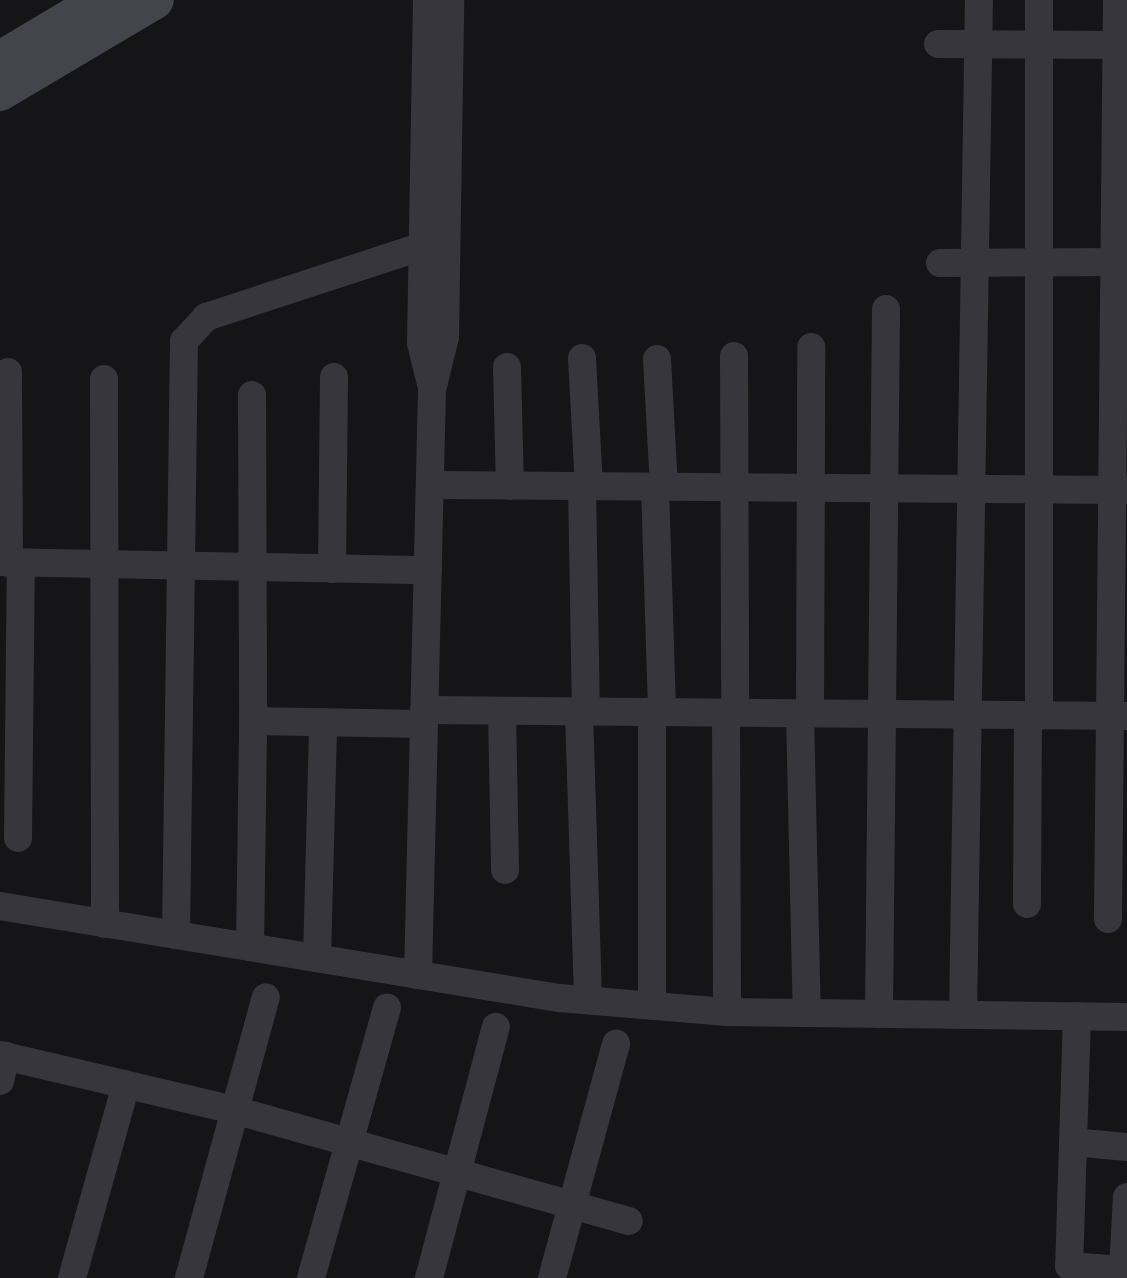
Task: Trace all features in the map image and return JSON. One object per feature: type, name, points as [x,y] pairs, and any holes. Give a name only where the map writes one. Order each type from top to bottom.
[{"type":"main road","points":[[0,60],[101,0]]},
{"type":"main road","points":[[0,92],[155,0]]},
{"type":"street","points":[[426,0],[421,343],[432,390]]},
{"type":"street","points":[[418,975],[432,390],[445,338],[450,0]]},
{"type":"street","points":[[963,1015],[979,0]]},
{"type":"street","points":[[1027,904],[1040,490],[1038,0]]},
{"type":"street","points":[[1108,919],[1119,716],[1122,44],[1117,0]]},
{"type":"street","points":[[938,44],[1122,44]]},
{"type":"street","points":[[176,935],[181,357],[194,325],[423,246]]},
{"type":"street","points":[[940,263],[1120,262]]},
{"type":"street","points":[[879,1014],[885,714],[886,309]]},
{"type":"street","points":[[806,1014],[805,714],[811,347]]},
{"type":"street","points":[[727,1012],[734,356]]},
{"type":"street","points":[[582,358],[582,712],[588,1000]]},
{"type":"street","points":[[652,1006],[660,487],[657,359]]},
{"type":"street","points":[[507,368],[510,486]]},
{"type":"street","points":[[8,372],[18,838]]},
{"type":"street","points":[[332,569],[334,377]]},
{"type":"street","points":[[104,379],[105,924]]},
{"type":"street","points":[[250,947],[257,568],[252,396]]},
{"type":"street","points":[[430,485],[1119,490]]},
{"type":"street","points":[[10,562],[428,570]]},
{"type":"street","points":[[252,721],[323,722],[502,711],[1119,716]]},
{"type":"street","points":[[502,711],[504,870]]},
{"type":"street","points":[[318,958],[323,722]]},
{"type":"street","points":[[0,906],[588,1000],[727,1012],[1127,1017]]},
{"type":"street","points":[[189,1278],[266,997]]},
{"type":"street","points":[[311,1278],[346,1141],[387,1008]]},
{"type":"street","points":[[1077,1016],[1069,1266],[1123,1270],[1127,1196]]},
{"type":"street","points":[[429,1278],[496,1027]]},
{"type":"street","points":[[552,1278],[616,1044]]},
{"type":"street","points":[[2,1064],[126,1084],[234,1110],[629,1221]]},
{"type":"street","points":[[72,1278],[126,1084]]},
{"type":"street","points":[[1072,1142],[1127,1147]]}]
